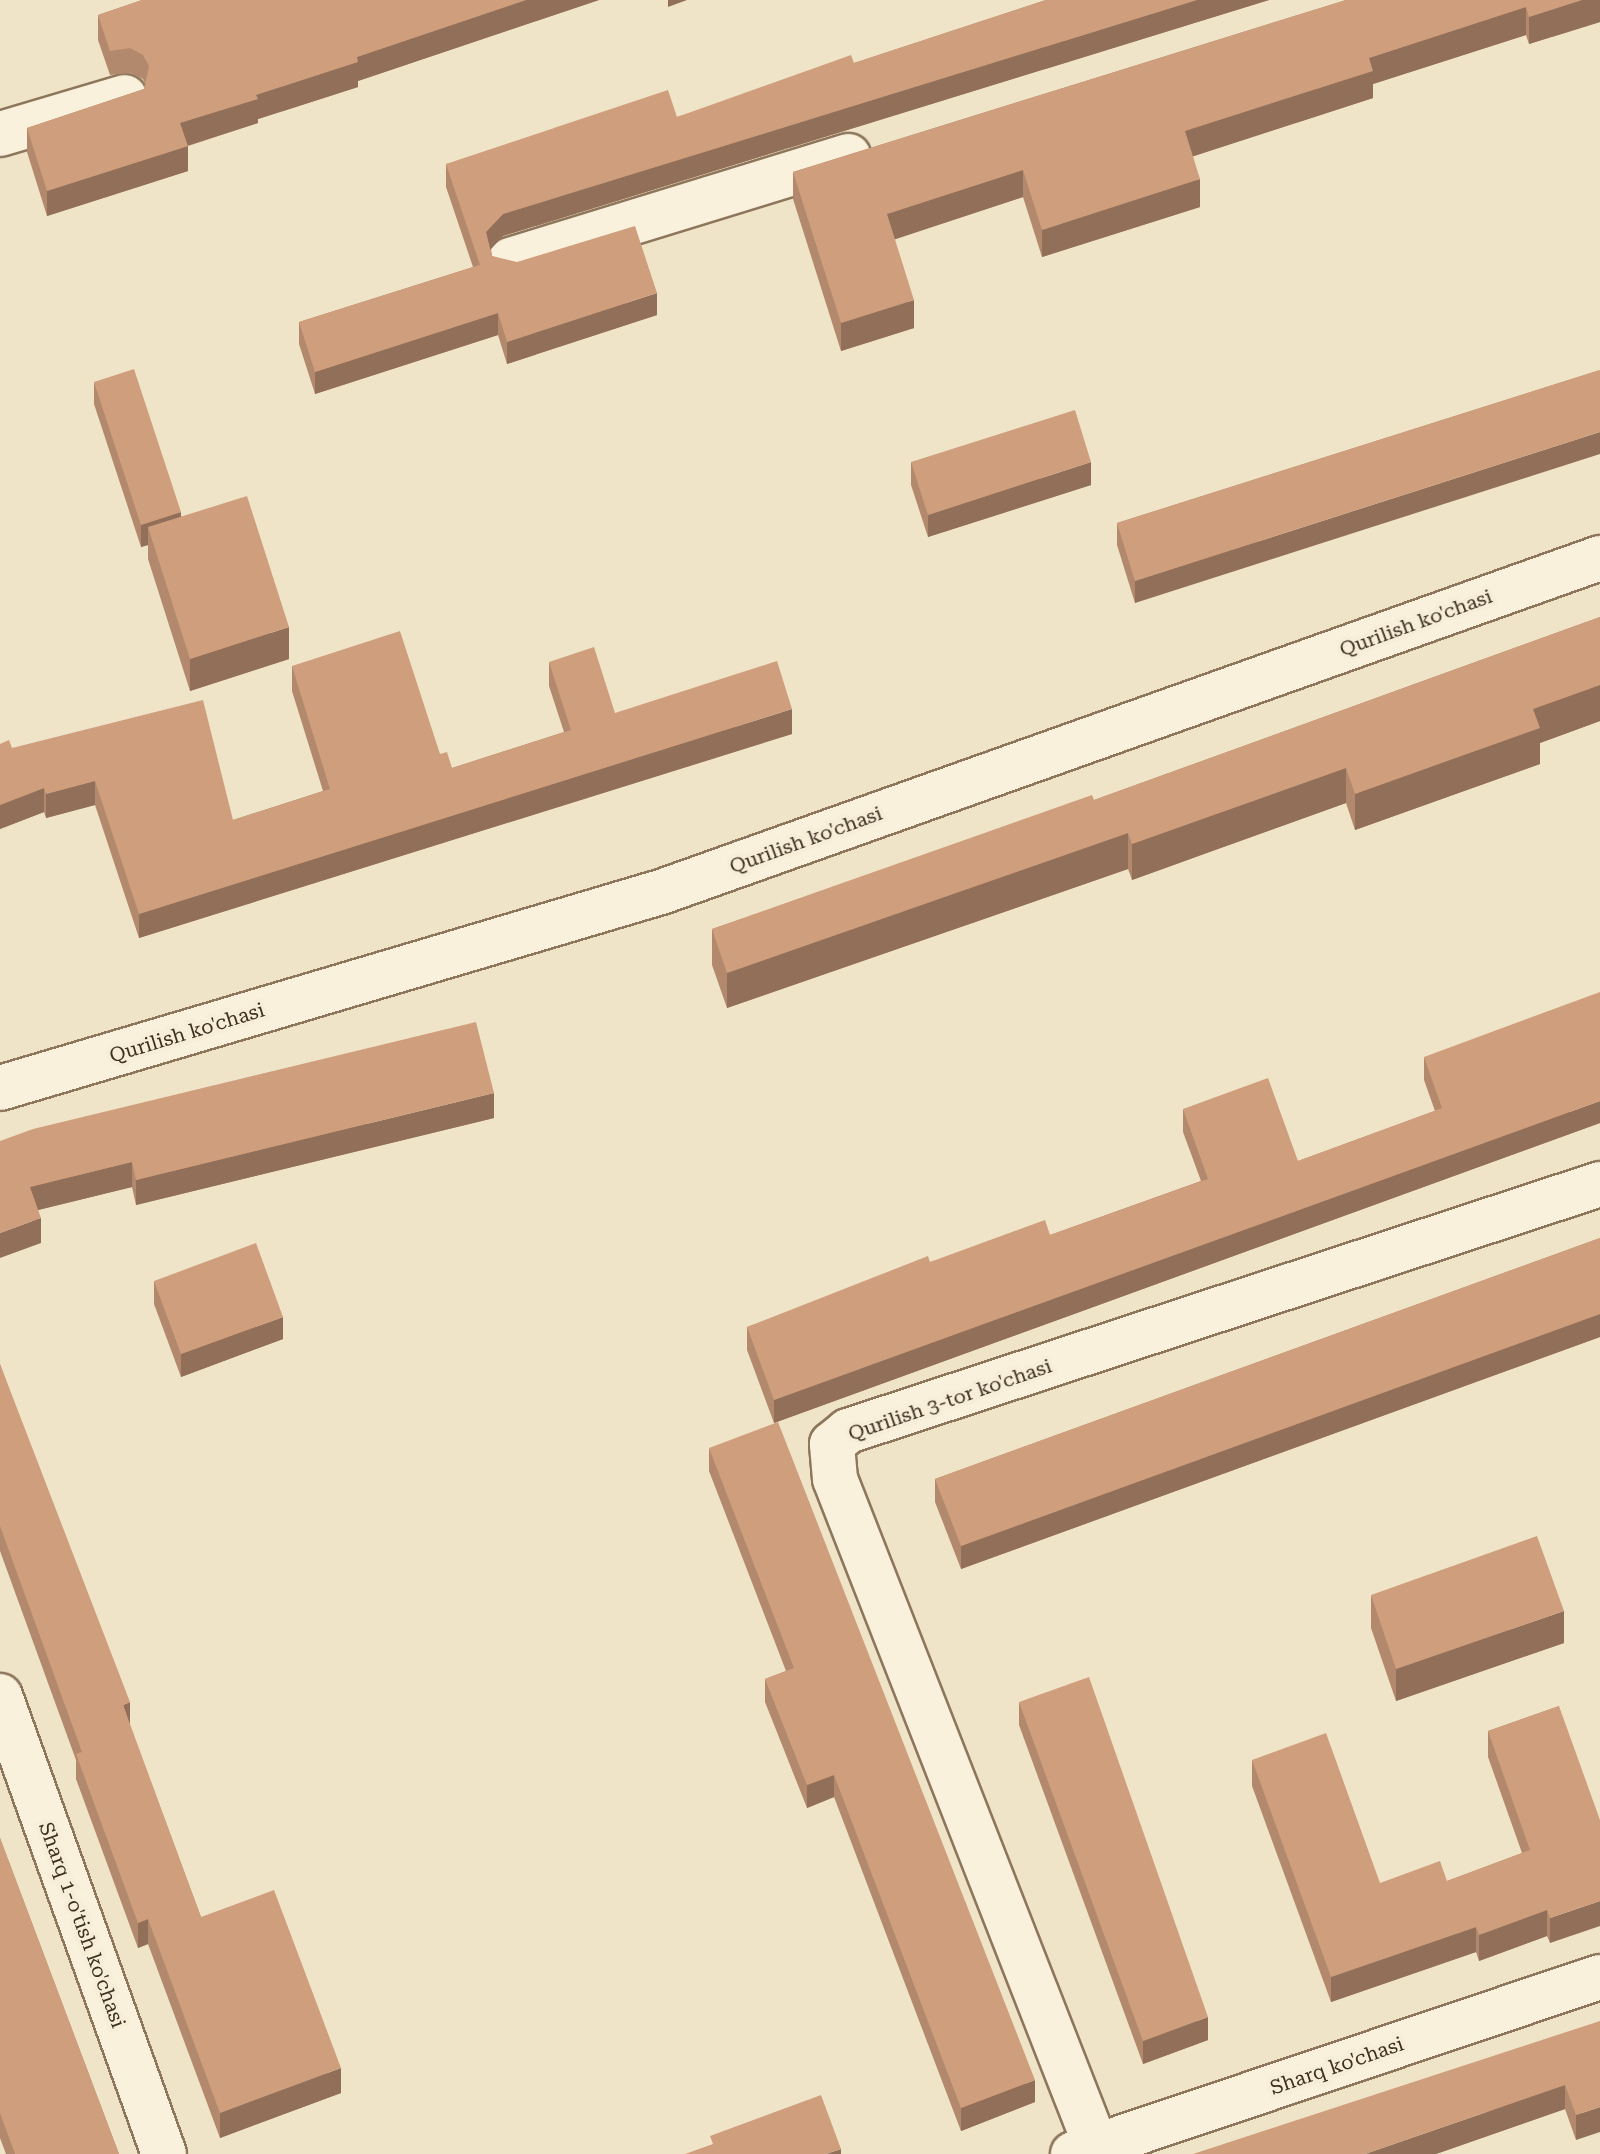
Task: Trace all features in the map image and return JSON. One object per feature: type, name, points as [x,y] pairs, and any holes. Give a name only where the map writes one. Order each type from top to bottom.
[{"type":"street","points":[[0,134],[125,97]]},
{"type":"street","points":[[510,260],[887,144]]},
{"type":"street","name":"Qurilish ko'chasi","points":[[0,1088],[661,892],[1600,558]]},
{"type":"street","name":"Qurilish 3-tor ko'chasi","points":[[1085,2150],[835,1479],[832,1444],[848,1431],[1600,1184]]},
{"type":"street","name":"Sharq 1-o'tish ko'chasi","points":[[0,1696],[164,2154]]},
{"type":"street","name":"Sharq ko'chasi","points":[[1085,2150],[1600,1977]]},
{"type":"building","points":[[142,0],[526,0],[357,57],[358,62],[256,95],[258,99],[180,123],[188,146],[47,191],[27,128],[144,89],[149,66],[143,55],[130,48],[110,51],[98,15]]},
{"type":"building","points":[[1046,0],[1197,0],[503,214],[486,232],[492,256],[517,262],[635,226],[657,293],[507,342],[498,313],[315,372],[299,322],[480,265],[446,164],[668,90],[677,117],[851,55],[854,63]]},
{"type":"building","points":[[1346,0],[1582,0],[1529,17],[1526,7],[1369,58],[1373,71],[1185,131],[1200,179],[1042,230],[1023,170],[887,214],[914,300],[841,323],[793,172]]},
{"type":"building","points":[[134,369],[181,512],[141,525],[94,382]]},
{"type":"building","points":[[1600,370],[1600,432],[1135,581],[1117,523]]},
{"type":"building","points":[[1075,410],[1091,462],[928,515],[911,462]]},
{"type":"building","points":[[247,496],[289,627],[190,659],[148,527]]},
{"type":"building","points":[[1600,617],[1600,685],[1533,709],[1540,728],[1355,794],[1346,768],[1132,844],[1128,833],[727,973],[712,929],[1092,795],[1094,800]]},
{"type":"building","points":[[400,631],[440,754],[447,752],[452,768],[571,730],[549,662],[594,647],[615,713],[777,661],[792,709],[139,914],[95,781],[46,794],[44,788],[0,805],[0,744],[9,740],[12,748],[203,700],[233,820],[330,789],[292,666]]},
{"type":"building","points":[[1600,992],[1600,1101],[774,1400],[747,1327],[928,1256],[930,1262],[1045,1220],[1050,1235],[1208,1179],[1183,1109],[1268,1078],[1298,1161],[1442,1108],[1424,1057]]},
{"type":"building","points":[[476,1022],[494,1093],[136,1180],[132,1162],[30,1187],[41,1218],[0,1233],[0,1141],[33,1129]]},
{"type":"building","points":[[1600,1238],[1600,1314],[961,1546],[935,1479]]},
{"type":"building","points":[[256,1243],[283,1317],[181,1354],[154,1281]]},
{"type":"building","points":[[0,1364],[130,1702],[123,1705],[201,1917],[274,1890],[341,2068],[220,2113],[148,1919],[138,1923],[76,1754],[82,1752],[0,1526]]},
{"type":"building","points":[[778,1422],[1035,2080],[961,2108],[834,1775],[807,1785],[765,1679],[794,1668],[709,1448]]},
{"type":"building","points":[[1537,1536],[1564,1611],[1396,1669],[1371,1595]]},
{"type":"building","points":[[1089,1677],[1208,2017],[1143,2041],[1019,1702]]},
{"type":"building","points":[[1559,1706],[1600,1820],[1600,1901],[1550,1918],[1547,1910],[1479,1935],[1476,1927],[1331,1977],[1252,1760],[1326,1733],[1380,1883],[1440,1861],[1447,1881],[1530,1850],[1488,1731]]},
{"type":"building","points":[[0,1838],[119,2154],[15,2154],[0,2113]]},
{"type":"building","points":[[1600,2021],[1600,2107],[1576,2115],[1565,2085],[1365,2154],[1193,2154]]},
{"type":"building","points":[[821,2095],[841,2149],[826,2154],[685,2154],[713,2144],[710,2136]]}]
